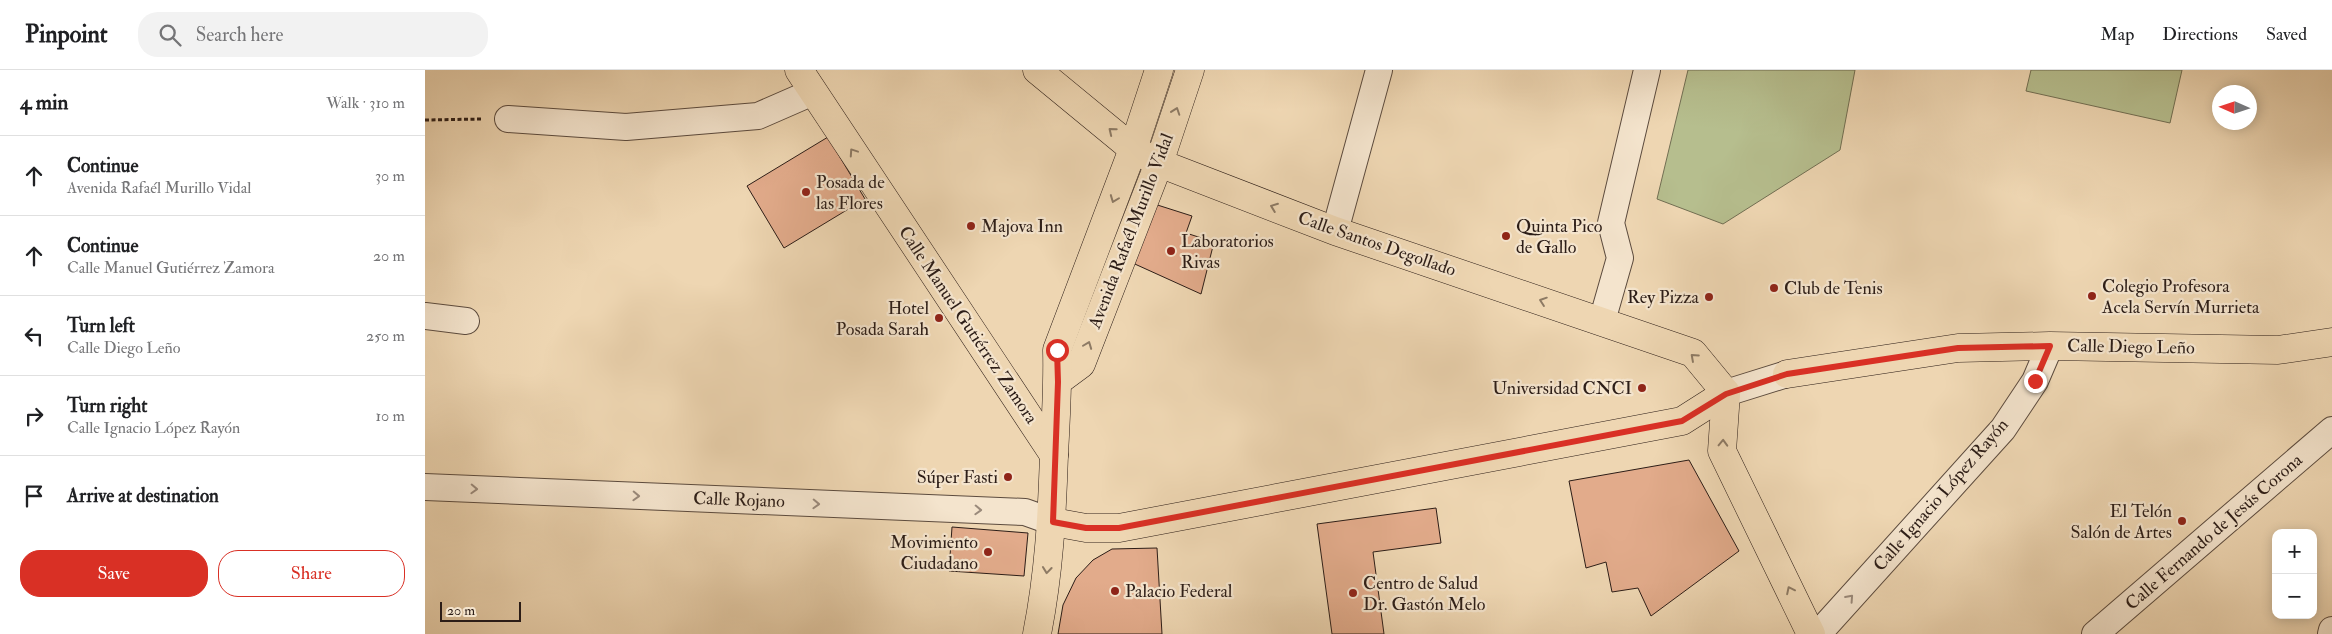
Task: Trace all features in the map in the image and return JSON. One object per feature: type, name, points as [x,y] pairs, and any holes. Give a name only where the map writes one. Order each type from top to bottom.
[{"type":"main road","name":"Calle Santos Degollado","points":[[1037,70],[1133,149],[1159,163],[1335,231],[1693,353],[1726,394]]},
{"type":"main road","name":"Avenida Rafaél Murillo Vidal","points":[[1054,455],[1058,382],[1057,350],[1133,149],[1159,70]]},
{"type":"main road","name":"Avenida Rafaél Murillo Vidal","points":[[1058,382],[1081,364],[1159,163],[1190,70]]},
{"type":"main road","name":"Calle Manuel Gutiérrez Zamora","points":[[806,81],[1054,455]]},
{"type":"main road","name":"Calle Diego Leño","points":[[1787,374],[1958,348],[2050,346],[2277,350],[2332,342]]},
{"type":"main road","points":[[1726,394],[1722,451],[1811,634]]},
{"type":"main road","name":"Calle Diego Leño","points":[[1053,522],[1086,528],[1119,528],[1138,525],[1682,421],[1726,394]]},
{"type":"main road","points":[[1037,634],[1045,592],[1053,522],[1054,455]]},
{"type":"street","points":[[1335,231],[1379,70]]},
{"type":"street","points":[[1602,321],[1620,258],[1611,223],[1647,70]]},
{"type":"street","points":[[508,119],[626,127],[758,116],[806,81]]},
{"type":"street","points":[[425,316],[466,322]]},
{"type":"street","name":"Calle Ignacio López Rayón","points":[[1818,634],[2003,429],[2035,381],[2050,346]]},
{"type":"street","name":"Calle Diego Leño","points":[[1726,394],[1787,374]]},
{"type":"street","name":"Calle Fernando de Jesús Corona","points":[[2095,634],[2332,430]]},
{"type":"street","name":"Calle Rojano","points":[[425,487],[1025,512],[1053,522]]},
{"type":"path","points":[[425,120],[508,119]]},
{"type":"green space","points":[[1688,70],[1855,70],[1840,150],[1723,224],[1657,199]]},
{"type":"green space","points":[[2031,70],[2182,70],[2170,123],[2026,91]]},
{"type":"building","name":"Posada de las Flores","points":[[828,137],[865,199],[784,248],[747,186]]},
{"type":"building","name":"Laboratorios Rivas","points":[[1148,202],[1192,216],[1186,233],[1214,242],[1201,294],[1126,260]]},
{"type":"building","points":[[1689,460],[1739,551],[1651,616],[1638,588],[1612,592],[1606,562],[1586,568],[1569,481]]},
{"type":"building","name":"Centro de Salud Dr. Gastón Melo","points":[[1436,508],[1441,543],[1373,552],[1384,634],[1332,634],[1317,524]]},
{"type":"building","name":"Movimiento Ciudadano","points":[[952,527],[1028,533],[1024,576],[949,571]]},
{"type":"building","name":"Palacio Federal","points":[[1157,548],[1162,634],[1058,634],[1063,605],[1076,578],[1093,560],[1112,549]]},
{"type":"place","name":"Posada de las Flores","points":[[806,192]]},
{"type":"place","name":"Majova Inn","points":[[971,226]]},
{"type":"place","name":"Quinta Pico de Gallo","points":[[1506,236]]},
{"type":"place","name":"Laboratorios Rivas","points":[[1171,251]]},
{"type":"place","name":"Club de Tenis","points":[[1774,288]]},
{"type":"place","name":"Colegio Profesora Acela Servín Murrieta","points":[[2092,296]]},
{"type":"place","name":"Rey Pizza","points":[[1709,297]]},
{"type":"place","name":"Hotel Posada Sarah","points":[[939,318]]},
{"type":"place","name":"Universidad CNCI","points":[[1642,388]]},
{"type":"place","name":"Súper Fasti","points":[[1008,477]]},
{"type":"place","name":"El Telón Salón de Artes","points":[[2182,521]]},
{"type":"place","name":"Movimiento Ciudadano","points":[[988,552]]},
{"type":"place","name":"Palacio Federal","points":[[1115,591]]},
{"type":"place","name":"Centro de Salud Dr. Gastón Melo","points":[[1353,593]]},
{"type":"route","points":[[1057,350],[1058,382],[1053,522],[1086,528],[1119,528],[1682,421],[1726,394],[1787,374],[1958,348],[2050,346],[2035,381]]}]
